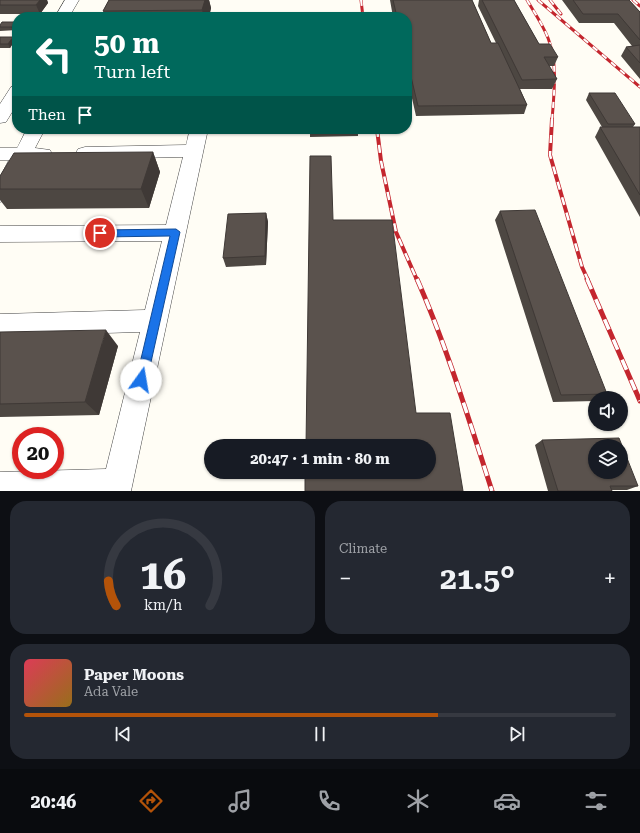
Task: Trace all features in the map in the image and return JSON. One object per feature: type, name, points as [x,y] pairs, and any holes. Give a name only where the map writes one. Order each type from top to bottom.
[{"type":"street","points":[[65,12],[72,0]]},
{"type":"street","points":[[0,118],[12,98]]},
{"type":"street","points":[[0,195],[33,134]]},
{"type":"street","points":[[0,154],[65,153],[196,140],[117,488],[0,487]]},
{"type":"street","points":[[0,234],[176,232]]},
{"type":"street","points":[[0,325],[155,321]]},
{"type":"building","points":[[0,0],[40,0],[36,5],[0,5]]},
{"type":"building","points":[[109,0],[205,0],[202,10],[103,11]]},
{"type":"building","points":[[393,0],[472,0],[491,43],[498,43],[527,105],[418,106],[412,81],[412,12],[396,12]]},
{"type":"building","points":[[482,0],[514,0],[539,44],[550,44],[558,57],[544,57],[557,79],[522,80]]},
{"type":"building","points":[[573,0],[629,0],[640,12],[640,40],[618,14],[583,14]]},
{"type":"building","points":[[2,22],[12,22],[12,27],[0,27]]},
{"type":"building","points":[[0,37],[12,37],[8,44],[0,44]]},
{"type":"building","points":[[640,45],[640,63],[626,47]]},
{"type":"building","points":[[589,93],[615,93],[635,124],[608,124]]},
{"type":"building","points":[[600,127],[640,127],[640,195]]},
{"type":"building","points":[[153,152],[141,189],[0,189],[0,176],[14,153]]},
{"type":"building","points":[[310,156],[331,156],[333,220],[392,220],[416,413],[450,413],[463,491],[305,491],[305,479],[436,479],[436,439],[306,439]]},
{"type":"building","points":[[535,210],[606,391],[588,391],[588,394],[561,395],[500,211]]},
{"type":"building","points":[[266,213],[265,256],[223,258],[228,214]]},
{"type":"building","points":[[106,330],[85,402],[0,404],[0,332]]},
{"type":"building","points":[[619,438],[588,439],[588,479],[628,479],[628,461],[638,486],[610,486],[612,491],[558,491],[542,440]]},
{"type":"railway","points":[[361,0],[362,12]]},
{"type":"railway","points":[[527,0],[544,28],[551,48],[554,68],[554,100],[552,120]]},
{"type":"railway","points":[[538,0],[640,87]]},
{"type":"railway","points":[[550,0],[561,14]]},
{"type":"railway","points":[[633,0],[640,6]]},
{"type":"railway","points":[[552,119],[550,155],[582,267],[588,280]]},
{"type":"railway","points":[[378,134],[381,161],[396,232],[417,280]]},
{"type":"railway","points":[[417,279],[448,357],[492,491]]},
{"type":"railway","points":[[587,279],[640,401]]},
{"type":"route","points":[[100,233],[176,232],[141,380]]}]
